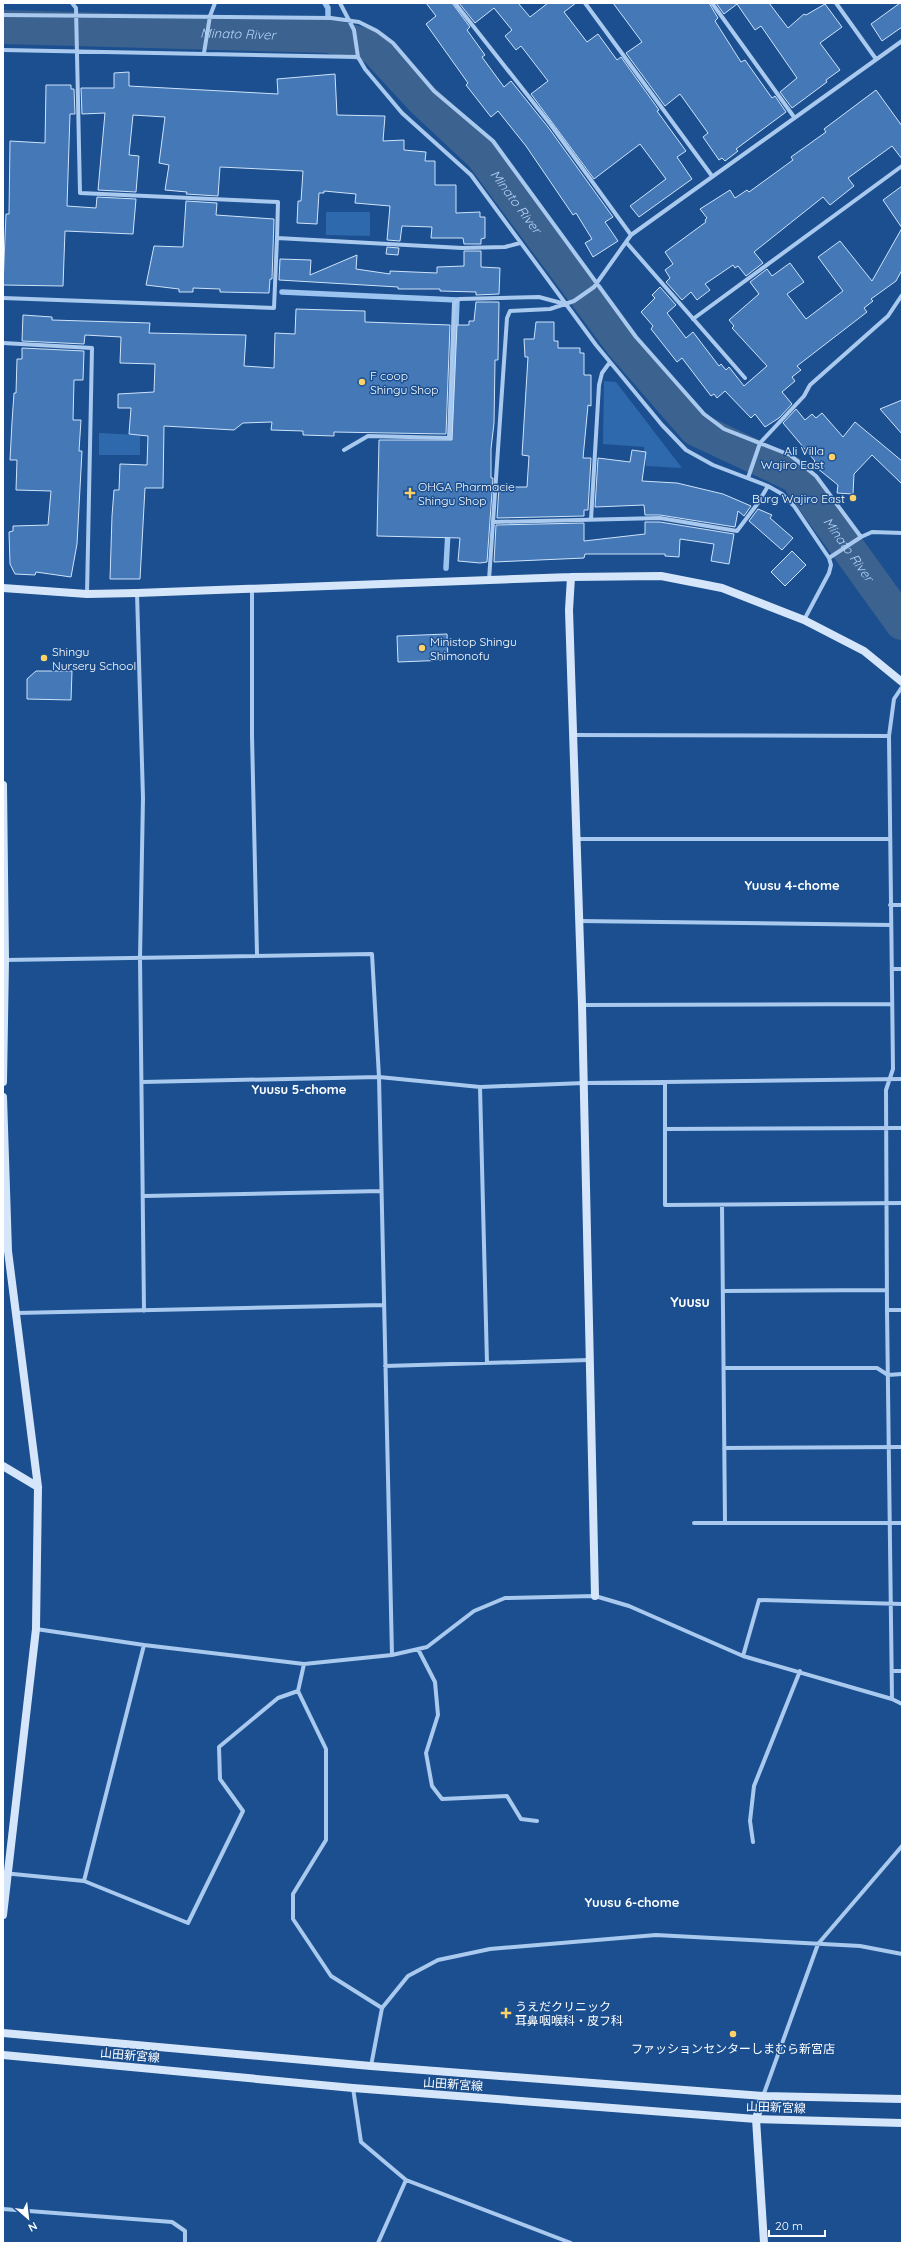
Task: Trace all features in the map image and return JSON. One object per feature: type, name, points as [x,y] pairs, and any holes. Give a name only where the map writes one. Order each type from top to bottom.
[{"type":"street","points":[[3,298],[274,308],[278,202],[80,193],[76,8],[72,3]]},
{"type":"street","points":[[204,53],[208,24],[215,3]]},
{"type":"street","points":[[340,3],[354,30],[358,57],[364,69],[402,113],[471,175],[565,304],[662,426],[686,450],[713,465],[768,486],[782,494],[794,506],[829,558],[831,565],[829,573],[804,620]]},
{"type":"street","points":[[455,3],[551,125],[631,235]]},
{"type":"street","points":[[585,3],[712,176]]},
{"type":"street","points":[[712,3],[794,117]]},
{"type":"street","points":[[836,3],[876,59]]},
{"type":"street","points":[[3,15],[331,18],[359,22],[377,31],[393,44],[434,91],[493,141],[636,337],[704,414],[724,429],[790,455],[816,476],[861,537]]},
{"type":"street","points":[[489,580],[507,318],[510,311],[550,309],[574,301],[597,283],[631,235],[902,41]]},
{"type":"street","points":[[3,50],[77,50],[358,57]]},
{"type":"street","points":[[693,319],[902,166]]},
{"type":"street","points":[[277,238],[462,248],[505,247],[520,243]]},
{"type":"street","points":[[626,242],[641,257],[745,378]]},
{"type":"street","points":[[748,478],[760,443],[804,396],[810,385],[888,316],[902,295]]},
{"type":"street","points":[[344,450],[368,436],[449,438],[454,303],[459,299],[539,297],[565,304]]},
{"type":"street","points":[[3,343],[92,348],[86,594]]},
{"type":"street","points":[[591,520],[599,385],[602,373],[610,362]]},
{"type":"street","points":[[493,522],[660,518],[737,531],[758,503],[768,486]]},
{"type":"street","points":[[829,558],[861,537],[872,532],[902,533]]},
{"type":"street","points":[[3,588],[86,594],[571,577],[661,576],[722,588],[804,620],[864,651],[902,682]]},
{"type":"street","points":[[571,577],[569,610],[582,1005],[595,1596]]},
{"type":"street","points":[[252,589],[252,736],[257,954]]},
{"type":"street","points":[[138,593],[143,798],[140,958],[144,1196],[144,1311]]},
{"type":"street","points":[[892,1699],[886,1090],[893,1069],[889,839],[889,736],[894,699],[902,687]]},
{"type":"street","points":[[573,735],[889,736]]},
{"type":"street","points":[[3,785],[5,960],[3,1082]]},
{"type":"street","points":[[576,839],[889,839]]},
{"type":"street","points":[[890,905],[902,905]]},
{"type":"street","points":[[579,921],[891,925]]},
{"type":"street","points":[[5,960],[140,958],[257,954],[372,954],[379,1077],[392,1655]]},
{"type":"street","points":[[892,969],[902,969]]},
{"type":"street","points":[[582,1005],[892,1004]]},
{"type":"street","points":[[142,1082],[379,1077],[480,1087],[665,1082],[902,1079]]},
{"type":"street","points":[[665,1082],[665,1204],[722,1205],[902,1203]]},
{"type":"street","points":[[480,1087],[487,1363]]},
{"type":"street","points":[[3,1097],[6,1251],[16,1313],[38,1487],[36,1628],[5,1874],[3,1915]]},
{"type":"street","points":[[665,1129],[902,1128]]},
{"type":"street","points":[[144,1196],[382,1191]]},
{"type":"street","points":[[722,1205],[725,1522]]},
{"type":"street","points":[[723,1291],[887,1290]]},
{"type":"street","points":[[16,1313],[384,1305]]},
{"type":"street","points":[[887,1310],[902,1310]]},
{"type":"street","points":[[385,1366],[589,1360]]},
{"type":"street","points":[[724,1368],[877,1368],[888,1374],[902,1374]]},
{"type":"street","points":[[724,1448],[902,1447]]},
{"type":"street","points":[[3,1466],[38,1487]]},
{"type":"street","points":[[694,1523],[902,1523]]},
{"type":"street","points":[[36,1628],[144,1644],[304,1664],[392,1655],[427,1647],[474,1612],[505,1598],[595,1596],[629,1606],[743,1656],[800,1671],[892,1699],[902,1704]]},
{"type":"street","points":[[743,1656],[758,1600],[902,1604]]},
{"type":"street","points":[[84,1881],[144,1644]]},
{"type":"street","points":[[418,1649],[435,1682],[436,1688],[438,1715],[426,1753],[432,1786],[442,1799],[507,1796],[521,1819],[537,1821]]},
{"type":"street","points":[[304,1664],[298,1691],[326,1749],[326,1840],[293,1894],[293,1919],[330,1976],[382,2008]]},
{"type":"street","points":[[752,1842],[750,1821],[754,1786],[800,1671]]},
{"type":"street","points":[[892,1671],[902,1671]]},
{"type":"street","points":[[5,1874],[84,1881],[188,1923],[243,1810],[220,1779],[219,1747],[278,1698],[298,1691]]},
{"type":"street","points":[[764,2243],[756,2120],[763,2096],[818,1944],[902,1846]]},
{"type":"street","points":[[371,2066],[382,2008],[408,1976],[438,1960],[490,1949],[656,1935],[860,1946],[902,1954]]},
{"type":"street","name":"山田新宮線","points":[[3,2032],[371,2066],[763,2096],[902,2099]]},
{"type":"street","name":"山田新宮線","points":[[3,2055],[353,2088],[756,2120],[902,2122]]},
{"type":"street","points":[[353,2088],[361,2142],[406,2180],[571,2243]]},
{"type":"street","points":[[378,2243],[406,2180]]},
{"type":"street","points":[[3,2209],[172,2222],[185,2231],[185,2243]]},
{"type":"shaded area","points":[[326,212],[370,212],[370,236],[326,235]]},
{"type":"shaded area","points":[[604,381],[616,382],[682,468],[646,466],[644,447],[603,444]]},
{"type":"shaded area","points":[[99,433],[140,435],[140,455],[99,455]]},
{"type":"building","points":[[426,3],[452,3],[470,27],[467,30],[485,55],[482,57],[504,87],[511,81],[548,127],[613,217],[605,222],[618,241],[593,257],[585,243],[592,239],[576,213],[573,215],[526,146],[498,111],[491,117],[466,85],[468,83],[426,24],[436,16]]},
{"type":"building","points":[[459,3],[518,3],[530,17],[548,3],[576,3],[564,12],[587,42],[598,34],[617,60],[621,57],[686,151],[677,157],[692,179],[639,217],[630,206],[666,179],[640,144],[594,179],[531,94],[548,81],[521,46],[516,50],[505,36],[512,30],[494,8],[475,23]]},
{"type":"building","points":[[613,3],[709,3],[718,18],[715,21],[741,62],[745,60],[772,98],[775,96],[786,112],[736,149],[738,151],[725,161],[722,158],[719,160],[703,137],[708,133],[680,94],[665,106],[626,53],[642,42]]},
{"type":"building","points":[[716,3],[769,3],[788,28],[804,14],[806,15],[825,4],[842,27],[820,43],[840,70],[826,80],[827,82],[792,108],[780,92],[797,78],[761,26],[755,30],[737,4],[724,14]]},
{"type":"building","points":[[902,3],[902,27],[882,41],[871,24]]},
{"type":"building","points":[[129,72],[129,86],[278,94],[277,79],[335,74],[337,115],[385,116],[383,141],[404,140],[404,150],[426,152],[425,161],[435,161],[435,185],[456,185],[456,213],[480,212],[480,217],[485,217],[485,238],[481,239],[481,244],[464,244],[463,238],[431,238],[432,227],[402,226],[400,241],[387,240],[390,206],[355,203],[356,194],[324,191],[324,193],[319,193],[317,224],[297,223],[298,201],[301,201],[303,171],[220,167],[218,196],[186,194],[187,192],[165,190],[169,165],[159,163],[165,117],[133,115],[129,155],[139,156],[136,192],[98,190],[105,113],[82,114],[81,88],[114,88],[114,73]]},
{"type":"building","points":[[46,85],[71,85],[71,89],[74,89],[75,114],[70,114],[67,206],[96,208],[97,197],[136,199],[133,234],[65,231],[63,286],[3,285],[6,214],[9,214],[10,141],[45,143]]},
{"type":"building","points":[[876,90],[902,126],[902,159],[892,146],[848,178],[854,186],[830,205],[823,197],[754,252],[763,263],[746,276],[738,266],[735,268],[733,265],[705,284],[710,290],[697,300],[691,292],[682,300],[666,282],[670,278],[665,270],[673,264],[665,252],[706,222],[705,220],[707,218],[700,209],[730,190],[735,198],[747,190],[749,192],[793,160],[791,157],[826,132],[824,129]]},
{"type":"building","points":[[902,186],[902,228],[883,200]]},
{"type":"building","points":[[186,201],[217,203],[216,215],[274,219],[272,279],[270,279],[269,293],[220,292],[220,289],[193,288],[193,292],[179,292],[179,289],[146,285],[154,246],[183,247]]},
{"type":"building","points":[[902,228],[902,270],[896,281],[871,299],[873,301],[864,308],[867,312],[797,366],[801,370],[792,377],[795,381],[782,392],[792,404],[779,418],[765,427],[755,414],[751,418],[725,391],[717,398],[714,394],[711,396],[682,358],[677,362],[651,329],[653,326],[641,312],[655,298],[652,295],[660,287],[676,305],[667,313],[686,338],[693,332],[719,366],[721,364],[726,370],[729,367],[744,386],[767,366],[732,328],[734,326],[729,320],[759,294],[750,282],[767,269],[772,276],[790,263],[804,282],[787,294],[806,319],[843,291],[818,257],[840,241],[872,281]]},
{"type":"building","points":[[387,247],[399,248],[398,255],[386,254]]},
{"type":"building","points":[[464,251],[481,251],[481,267],[500,268],[499,294],[476,295],[476,292],[440,291],[440,289],[398,289],[398,287],[279,280],[280,259],[311,260],[310,275],[357,255],[356,269],[390,274],[390,271],[437,273],[437,267],[464,266]]},
{"type":"building","points":[[476,302],[499,302],[498,360],[495,360],[494,423],[491,449],[491,478],[493,478],[487,562],[480,563],[458,561],[460,538],[377,536],[379,440],[452,440],[457,325],[469,325],[469,321],[474,321]]},
{"type":"building","points":[[296,309],[365,311],[365,322],[450,325],[446,434],[334,432],[334,436],[303,435],[303,431],[271,430],[272,422],[243,423],[234,430],[164,426],[163,488],[145,488],[140,579],[110,579],[114,490],[119,490],[120,464],[147,465],[148,436],[129,434],[131,408],[118,408],[118,394],[154,392],[155,364],[120,363],[121,337],[85,335],[84,344],[22,341],[23,315],[52,317],[52,320],[150,323],[149,333],[246,335],[244,366],[274,368],[275,333],[295,334]]},
{"type":"building","points":[[536,322],[554,322],[554,341],[558,341],[558,348],[580,348],[580,353],[584,353],[584,375],[591,375],[591,406],[588,405],[583,458],[591,458],[588,510],[584,510],[584,516],[497,518],[499,487],[527,487],[529,456],[522,455],[528,357],[525,357],[524,339],[534,339]]},
{"type":"building","points":[[22,348],[84,351],[83,380],[74,380],[73,420],[81,420],[79,451],[82,451],[77,544],[71,577],[36,572],[35,575],[15,574],[10,564],[9,532],[13,531],[13,526],[48,525],[51,491],[16,490],[17,460],[10,460],[14,393],[16,393],[17,359],[22,359]]},
{"type":"building","points":[[902,400],[902,434],[880,409]]},
{"type":"building","points":[[796,409],[805,420],[812,414],[816,418],[822,413],[843,437],[855,422],[902,461],[902,484],[872,455],[854,474],[853,494],[837,493],[838,485],[812,464],[815,461],[783,423]]},
{"type":"building","points":[[632,450],[646,452],[642,481],[677,483],[723,494],[751,506],[744,516],[738,511],[735,527],[660,515],[645,515],[644,505],[595,507],[598,458],[630,462]]},
{"type":"building","points":[[758,509],[772,515],[770,518],[793,538],[782,550],[749,521]]},
{"type":"building","points":[[645,522],[660,522],[734,534],[729,564],[711,561],[714,544],[680,539],[679,557],[665,556],[665,554],[585,554],[584,558],[494,562],[496,525],[584,523],[584,541],[645,534]]},
{"type":"building","points":[[792,551],[806,565],[785,586],[771,572]]},
{"type":"building","name":"Ministop Shingu Shimonofu","points":[[447,634],[448,660],[398,662],[397,636]]},
{"type":"building","points":[[36,671],[72,671],[71,700],[27,699],[27,679]]},
{"type":"waterway","points":[[325,3],[328,8],[328,36]]},
{"type":"waterway","name":"Minato River","points":[[3,27],[328,36],[374,47],[422,99],[481,154],[621,343],[696,429],[796,476],[902,623]]},
{"type":"waterway","points":[[282,292],[457,300],[451,447]]},
{"type":"waterway","points":[[446,568],[448,531]]},
{"type":"place","name":"F coop Shingu Shop","points":[[362,382]]},
{"type":"place","name":"Ali Villa Wajiro East","points":[[832,457]]},
{"type":"place","name":"OHGA Pharmacie Shingu Shop","points":[[410,493]]},
{"type":"place","name":"Burg Wajiro East","points":[[853,498]]},
{"type":"place","name":"Ministop Shingu Shimonofu","points":[[422,648]]},
{"type":"place","name":"Shingu Nursery School","points":[[44,658]]},
{"type":"place","name":"うえだクリニック 耳鼻咽喉科・皮フ科","points":[[506,2013]]},
{"type":"place","name":"ファッションセンターしまむら新宮店","points":[[733,2034]]},
{"type":"district","name":"Yuusu 4-chome","points":[[792,885]]},
{"type":"district","name":"Yuusu 5-chome","points":[[299,1089]]},
{"type":"district","name":"Yuusu","points":[[690,1302]]},
{"type":"district","name":"Yuusu 6-chome","points":[[632,1902]]}]
